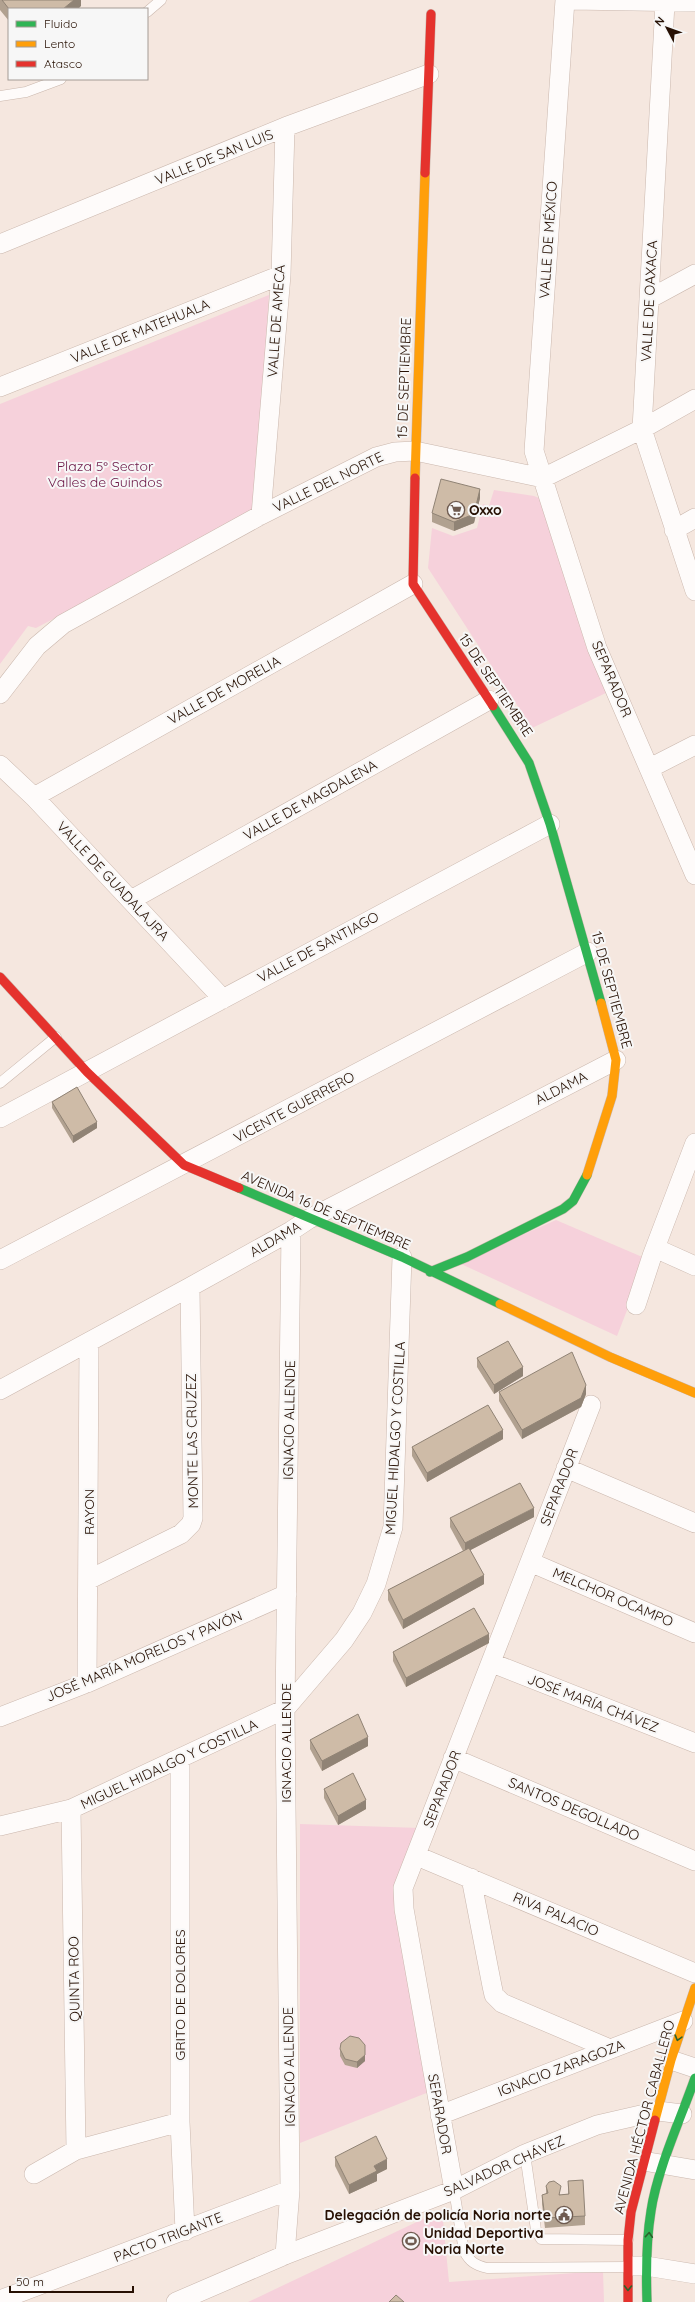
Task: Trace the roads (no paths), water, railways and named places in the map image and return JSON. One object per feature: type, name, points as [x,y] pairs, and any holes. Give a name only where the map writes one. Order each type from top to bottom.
[{"type":"street","name":"VALLE DE MÉXICO","points":[[543,478],[534,451],[565,0]]},
{"type":"street","points":[[571,0],[665,3],[695,2]]},
{"type":"street","name":"VALLE DE OAXACA","points":[[665,3],[642,429],[695,591]]},
{"type":"street","name":"15 DE SEPTIEMBRE","points":[[430,1272],[467,1257],[546,1219],[573,1201],[586,1177],[612,1096],[616,1060],[588,952],[550,824],[526,758],[413,584],[415,451],[431,14]]},
{"type":"street","name":"VALLE DE SAN LUIS","points":[[0,244],[285,127],[429,74]]},
{"type":"street","name":"VALLE DE AMECA","points":[[261,515],[280,275],[285,127]]},
{"type":"street","points":[[649,299],[695,274]]},
{"type":"street","name":"VALLE DE MATEHUALA","points":[[0,387],[280,275]]},
{"type":"street","points":[[543,478],[642,429],[695,399]]},
{"type":"street","name":"VALLE DEL NORTE","points":[[0,694],[37,646],[63,624],[261,515],[376,457],[395,452],[415,451],[543,478]]},
{"type":"street","name":"SEPARADOR","points":[[543,478],[597,648],[695,875]]},
{"type":"street","points":[[674,530],[695,518]]},
{"type":"street","name":"VALLE DE MORELIA","points":[[34,797],[413,584]]},
{"type":"street","name":"VALLE DE MAGDALENA","points":[[132,900],[489,700]]},
{"type":"street","points":[[650,768],[695,745]]},
{"type":"street","name":"VALLE DE GUADALAJRA","points":[[0,765],[34,797],[132,900],[222,999]]},
{"type":"street","name":"VALLE DE SANTIAGO","points":[[88,1072],[550,824]]},
{"type":"street","name":"VICENTE GUERRERO","points":[[0,1260],[184,1165],[588,952]]},
{"type":"street","name":"AVENIDA 16 DE SEPTIEMBRE","points":[[0,977],[88,1072],[184,1165],[402,1258],[610,1357],[695,1393]]},
{"type":"street","name":"ALDAMA","points":[[0,1390],[190,1287],[291,1231],[309,1219],[616,1060]]},
{"type":"street","points":[[0,1118],[88,1072]]},
{"type":"street","points":[[636,1305],[655,1248],[695,1145]]},
{"type":"street","name":"IGNACIO ALLENDE","points":[[285,2256],[290,2190],[285,1709],[291,1231]]},
{"type":"street","points":[[655,1248],[695,1266]]},
{"type":"street","name":"MIGUEL HIDALGO Y COSTILLA","points":[[0,1826],[71,1809],[285,1709],[344,1640],[362,1613],[376,1584],[386,1558],[393,1527],[402,1258]]},
{"type":"street","name":"MONTE LAS CRUZEZ","points":[[88,1580],[181,1534],[191,1524],[193,1510],[190,1287]]},
{"type":"street","name":"RAYON","points":[[87,1683],[89,1342]]},
{"type":"street","name":"SEPARADOR","points":[[454,2190],[403,1899],[408,1874],[417,1856],[453,1758],[492,1663],[591,1405]]},
{"type":"street","points":[[566,1468],[695,1523]]},
{"type":"street","name":"MELCHOR OCAMPO","points":[[530,1562],[695,1633]]},
{"type":"street","name":"JOSÉ MARÍA MORELOS Y PAVÓN","points":[[0,1717],[87,1683],[287,1594]]},
{"type":"street","name":"JOSÉ MARÍA CHÁVEZ","points":[[492,1663],[695,1743]]},
{"type":"street","name":"SANTOS DEGOLLADO","points":[[453,1758],[695,1861]]},
{"type":"street","name":"GRITO DE DOLORES","points":[[180,1759],[180,2122],[185,2231]]},
{"type":"street","name":"QUINTA ROO","points":[[71,1809],[76,2150]]},
{"type":"street","name":"RIVA PALACIO","points":[[417,1856],[695,1973]]},
{"type":"street","points":[[471,1878],[492,1986],[497,1999],[610,2049]]},
{"type":"street","name":"AVENIDA HÉCTOR CABALLERO","points":[[647,2302],[638,2266],[628,2240],[631,2212],[671,2060],[695,1988]]},
{"type":"street","name":"IGNACIO ZARAGOZA","points":[[440,2115],[683,2021]]},
{"type":"street","points":[[671,2060],[695,2068]]},
{"type":"street","name":"AVENIDA HÉCTOR CABALLERO","points":[[628,2302],[664,2164],[695,2078]]},
{"type":"street","name":"SALVADOR CHÁVEZ","points":[[176,2302],[285,2256],[454,2190],[525,2154],[597,2125],[658,2111],[682,2114]]},
{"type":"street","points":[[34,2174],[76,2150],[180,2122]]},
{"type":"street","points":[[644,2160],[695,2170]]},
{"type":"street","name":"PACTO TRIGANTE","points":[[0,2300],[290,2190]]},
{"type":"street","points":[[638,2266],[695,2274]]},
{"type":"lane","points":[[148,11],[161,0]]},
{"type":"lane","points":[[0,96],[26,92],[58,80]]},
{"type":"lane","points":[[0,1083],[56,1037]]},
{"type":"lane","points":[[525,2154],[536,2230],[541,2239],[628,2240]]},
{"type":"lane","points":[[454,2190],[464,2250],[469,2259],[476,2266],[487,2268],[638,2266]]},
{"type":"place","name":"Oxxo","points":[[456,510]]},
{"type":"place","name":"Delegación de policía Noria norte","points":[[564,2215]]},
{"type":"place","name":"Unidad Deportiva Noria Norte","points":[[411,2241]]},
{"type":"park label","name":"Plaza 5° Sector Valles de Guindos","points":[[105,474]]}]
